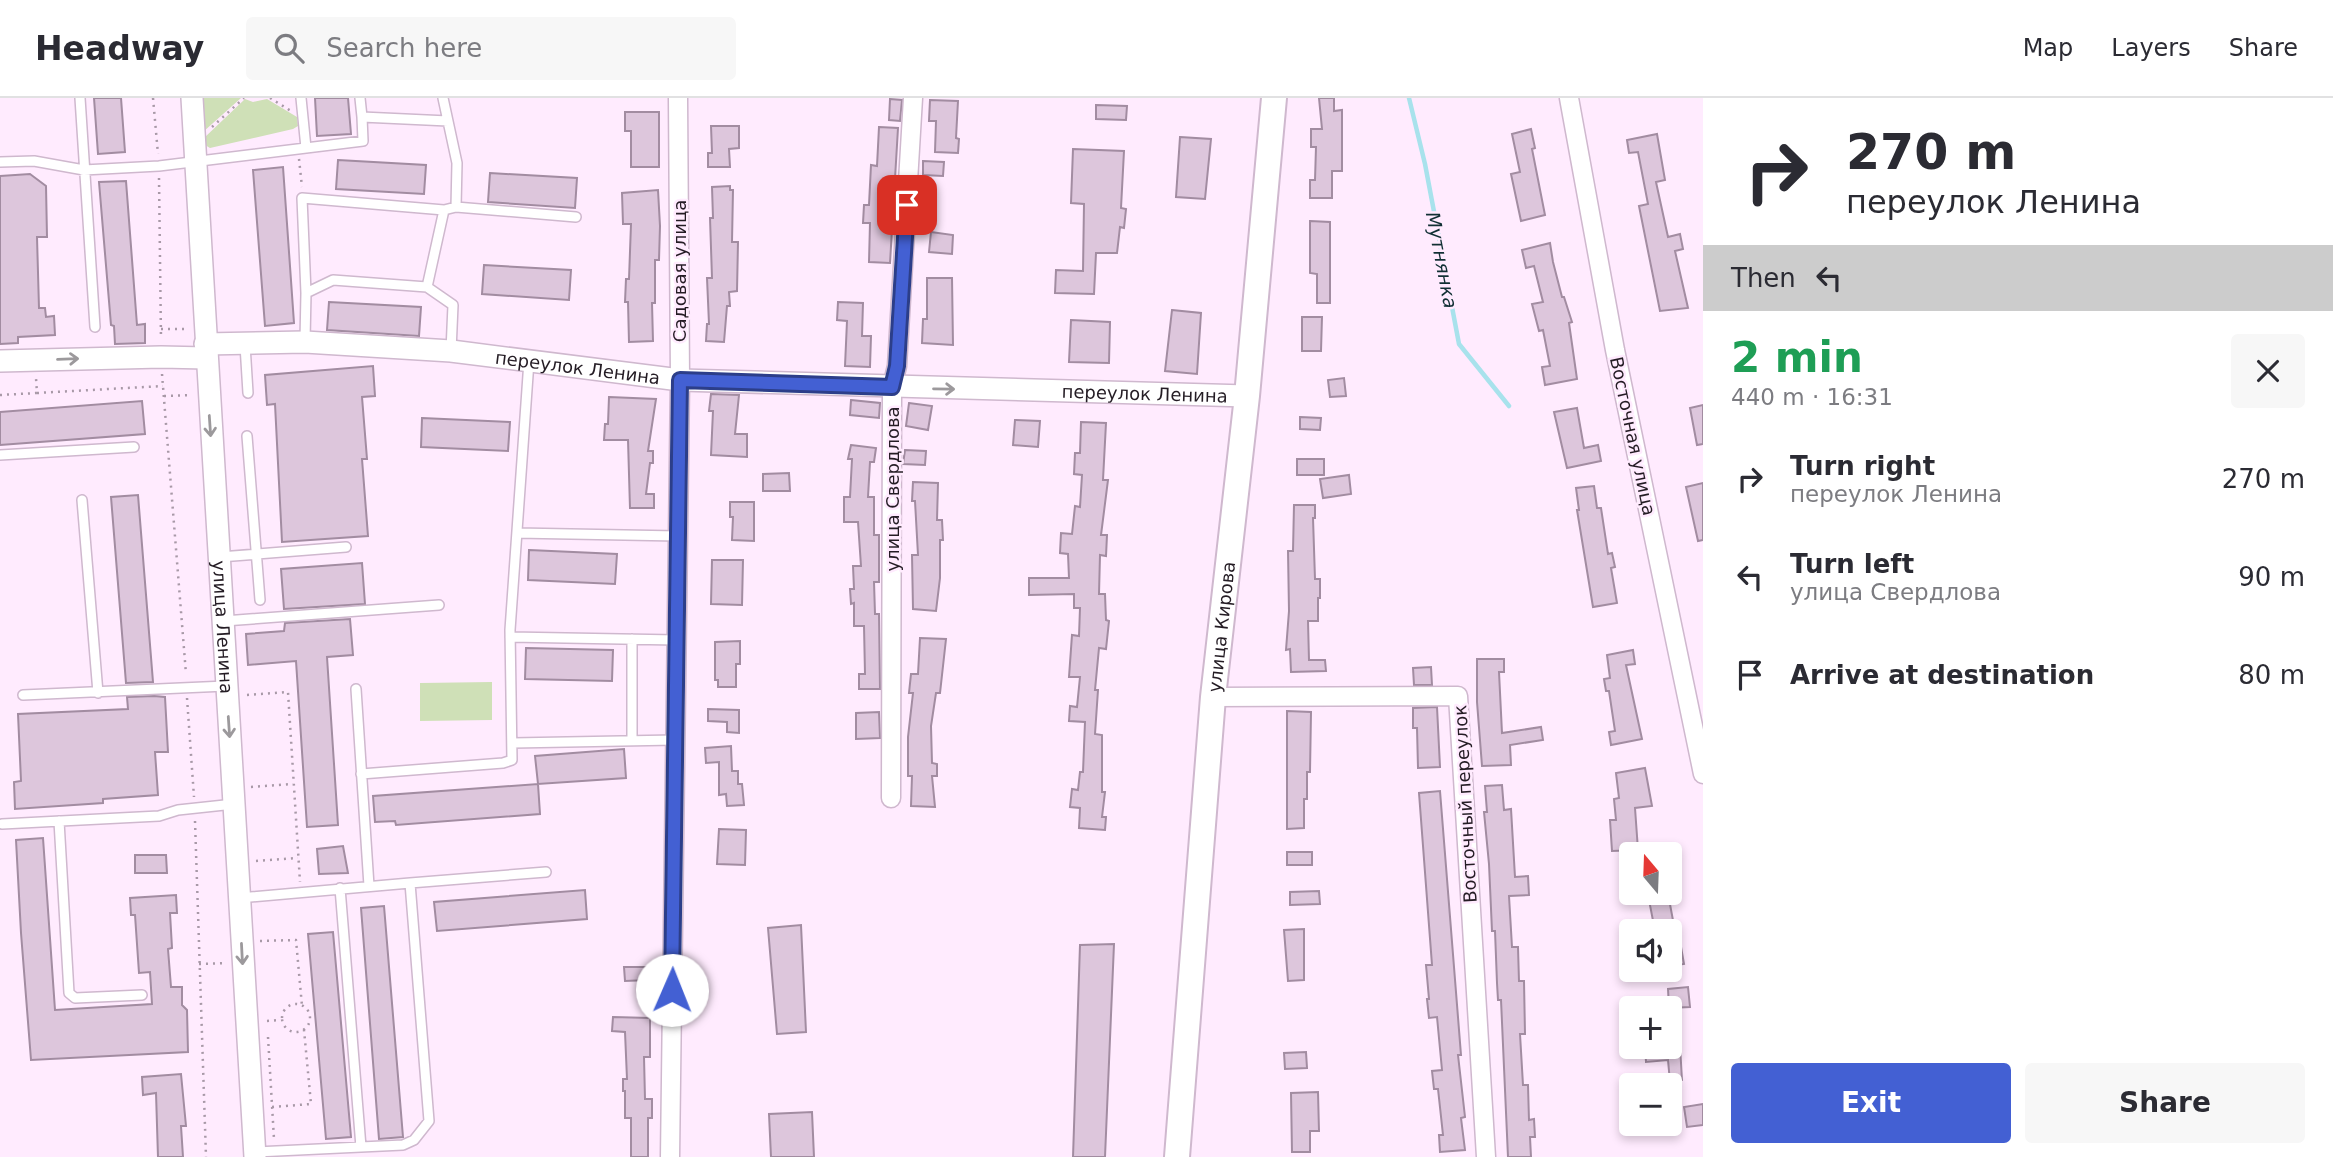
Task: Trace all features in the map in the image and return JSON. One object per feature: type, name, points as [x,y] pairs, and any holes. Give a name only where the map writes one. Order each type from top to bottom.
[{"type":"main road","name":"улица Кирова","points":[[1177,1157],[1213,697],[1247,396],[1274,98]]},
{"type":"street","name":"улица Ленина","points":[[192,98],[222,621],[236,691],[233,804],[254,1155]]},
{"type":"street","name":"Садовая улица","points":[[670,1157],[680,380],[678,98]]},
{"type":"street","name":"улица Свердлова","points":[[891,798],[892,387],[897,366],[913,98]]},
{"type":"street","name":"Восточная улица","points":[[1569,98],[1615,350],[1703,774]]},
{"type":"street","name":"переулок Ленина","points":[[0,361],[161,357],[245,343],[305,342],[451,351],[680,380],[1247,396]]},
{"type":"street","name":"Восточный переулок","points":[[1213,697],[1458,696],[1486,1157]]},
{"type":"lane","points":[[80,98],[95,327]]},
{"type":"lane","points":[[301,98],[302,148]]},
{"type":"lane","points":[[0,162],[34,161],[85,170],[159,166],[195,152],[302,148],[363,141],[360,98]]},
{"type":"lane","points":[[443,98],[457,163],[456,207]]},
{"type":"lane","points":[[362,117],[448,121]]},
{"type":"lane","points":[[305,342],[302,198],[444,210],[456,207],[576,217]]},
{"type":"lane","points":[[427,287],[444,210]]},
{"type":"lane","points":[[306,293],[333,281],[427,287],[453,305],[451,351]]},
{"type":"lane","points":[[245,343],[248,393]]},
{"type":"lane","points":[[361,774],[503,763],[512,760],[510,637],[529,361]]},
{"type":"lane","points":[[247,436],[260,600]]},
{"type":"lane","points":[[0,455],[134,447]]},
{"type":"lane","points":[[82,500],[98,693]]},
{"type":"lane","points":[[517,533],[678,536]]},
{"type":"lane","points":[[218,557],[346,547]]},
{"type":"lane","points":[[222,621],[439,605]]},
{"type":"lane","points":[[510,637],[677,640]]},
{"type":"lane","points":[[632,639],[632,740]]},
{"type":"lane","points":[[356,689],[369,886]]},
{"type":"lane","points":[[23,695],[236,691]]},
{"type":"lane","points":[[513,743],[675,740]]},
{"type":"lane","points":[[2,824],[159,816],[178,810],[233,804]]},
{"type":"lane","points":[[58,821],[69,993],[75,998],[142,995]]},
{"type":"lane","points":[[239,898],[546,872]]},
{"type":"lane","points":[[254,1155],[403,1145],[414,1140],[429,1121],[411,883]]},
{"type":"lane","points":[[340,888],[361,1147]]},
{"type":"path","points":[[153,98],[159,166],[161,357],[195,809],[206,1157]]},
{"type":"path","points":[[195,152],[244,98]]},
{"type":"path","points":[[270,98],[303,118]]},
{"type":"path","points":[[302,148],[302,198]]},
{"type":"path","points":[[37,393],[163,386]]},
{"type":"path","points":[[236,691],[288,692],[301,892]]},
{"type":"path","points":[[251,787],[294,784]]},
{"type":"path","points":[[256,861],[299,858]]},
{"type":"path","points":[[261,941],[296,940],[302,1006]]},
{"type":"path","points":[[272,1107],[311,1104],[304,1030],[310,1017],[302,1006],[289,1006],[284,1010],[282,1020],[286,1028],[291,1031],[304,1030]]},
{"type":"path","points":[[267,1021],[282,1020]]},
{"type":"green space","points":[[202,98],[241,98],[203,132]]},
{"type":"green space","points":[[245,99],[253,102],[267,99],[297,117],[298,126],[210,148],[205,145],[204,138]]},
{"type":"green space","points":[[492,682],[492,720],[420,721],[420,683]]},
{"type":"building","points":[[94,98],[121,98],[125,152],[98,154]]},
{"type":"building","points":[[315,98],[348,98],[351,134],[317,136]]},
{"type":"building","points":[[1319,98],[1334,98],[1334,111],[1342,110],[1342,171],[1332,171],[1332,198],[1310,198],[1310,180],[1315,180],[1316,147],[1311,147],[1311,129],[1322,129]]},
{"type":"building","points":[[890,99],[902,100],[900,121],[889,120]]},
{"type":"building","points":[[930,100],[958,101],[958,153],[935,152],[936,121],[929,121]]},
{"type":"building","points":[[1096,105],[1127,106],[1126,120],[1096,119]]},
{"type":"building","points":[[625,112],[659,112],[659,167],[631,167],[631,131],[625,131]]},
{"type":"building","points":[[711,126],[739,126],[739,148],[729,149],[730,167],[708,167],[708,153],[712,153]]},
{"type":"building","points":[[879,127],[898,128],[890,263],[869,262],[870,223],[863,223],[864,205],[869,205],[871,165],[877,166]]},
{"type":"building","points":[[1531,129],[1535,148],[1532,149],[1545,215],[1521,221],[1511,174],[1520,172],[1512,134]]},
{"type":"building","points":[[1657,134],[1665,180],[1656,182],[1668,237],[1680,234],[1683,249],[1675,251],[1688,308],[1660,311],[1639,206],[1648,204],[1638,152],[1629,153],[1627,140]]},
{"type":"building","points":[[1180,137],[1211,139],[1205,199],[1176,197]]},
{"type":"building","points":[[1073,149],[1124,151],[1121,208],[1126,209],[1124,228],[1120,227],[1117,253],[1096,253],[1094,294],[1055,293],[1056,270],[1083,271],[1084,204],[1071,203]]},
{"type":"building","points":[[338,160],[426,165],[424,194],[336,189]]},
{"type":"building","points":[[923,161],[944,162],[943,176],[923,175]]},
{"type":"building","points":[[283,167],[294,323],[265,326],[253,170]]},
{"type":"building","points":[[490,173],[577,178],[575,208],[488,202]]},
{"type":"building","points":[[30,174],[46,186],[47,237],[37,237],[39,308],[45,308],[46,317],[54,316],[55,335],[18,337],[18,343],[0,344],[0,176]]},
{"type":"building","points":[[126,181],[137,325],[145,324],[145,343],[115,344],[114,326],[111,325],[99,182]]},
{"type":"building","points":[[730,186],[730,190],[733,190],[732,242],[738,242],[737,291],[729,292],[730,306],[727,306],[724,342],[706,341],[709,324],[707,278],[712,278],[712,187]]},
{"type":"building","points":[[658,190],[659,260],[655,260],[653,341],[629,342],[628,302],[625,302],[626,279],[629,279],[631,224],[623,224],[622,193]]},
{"type":"building","points":[[1310,221],[1330,222],[1330,303],[1317,303],[1317,274],[1310,273]]},
{"type":"building","points":[[931,232],[953,235],[952,254],[929,252]]},
{"type":"building","points":[[1550,243],[1562,297],[1572,322],[1569,323],[1577,379],[1545,385],[1542,367],[1550,366],[1543,330],[1539,331],[1532,304],[1543,302],[1534,266],[1526,268],[1522,250]]},
{"type":"building","points":[[484,265],[571,270],[569,300],[482,294]]},
{"type":"building","points":[[927,278],[952,278],[953,345],[922,343],[923,319],[927,319]]},
{"type":"building","points":[[329,302],[421,307],[419,336],[327,330]]},
{"type":"building","points":[[838,302],[863,303],[862,336],[871,336],[870,367],[845,366],[847,321],[837,320]]},
{"type":"building","points":[[1172,310],[1201,313],[1197,374],[1165,371]]},
{"type":"building","points":[[1302,317],[1322,317],[1321,351],[1302,351]]},
{"type":"building","points":[[1071,320],[1110,322],[1109,363],[1069,362]]},
{"type":"building","points":[[373,366],[375,396],[362,397],[367,459],[362,459],[368,536],[282,542],[275,404],[267,405],[265,375]]},
{"type":"building","points":[[1344,378],[1346,396],[1330,397],[1328,380]]},
{"type":"building","points":[[711,394],[739,395],[735,434],[747,434],[747,457],[711,455]]},
{"type":"building","points":[[609,397],[656,399],[648,451],[653,451],[653,463],[650,463],[646,494],[654,494],[654,508],[630,508],[628,440],[604,440],[605,424],[608,424]]},
{"type":"building","points":[[851,400],[880,403],[879,418],[850,415]]},
{"type":"building","points":[[142,401],[145,434],[0,445],[0,412]]},
{"type":"building","points":[[909,403],[932,406],[928,430],[906,426]]},
{"type":"building","points":[[1703,405],[1703,444],[1697,445],[1690,408]]},
{"type":"building","points":[[1577,408],[1584,448],[1598,445],[1601,461],[1567,468],[1554,412]]},
{"type":"building","points":[[1300,417],[1321,418],[1320,430],[1300,429]]},
{"type":"building","points":[[422,418],[510,422],[508,451],[421,447]]},
{"type":"building","points":[[1015,420],[1040,421],[1038,447],[1013,445]]},
{"type":"building","points":[[1081,422],[1106,423],[1103,480],[1108,480],[1101,535],[1107,535],[1106,556],[1100,555],[1099,594],[1105,594],[1106,620],[1109,621],[1106,649],[1099,648],[1095,690],[1098,690],[1095,734],[1102,735],[1102,792],[1105,792],[1102,817],[1106,817],[1105,830],[1079,828],[1080,808],[1070,807],[1072,789],[1078,790],[1080,772],[1083,772],[1085,722],[1069,721],[1070,706],[1077,707],[1080,677],[1069,677],[1072,635],[1079,636],[1080,608],[1074,608],[1074,594],[1029,595],[1029,578],[1069,578],[1068,554],[1060,553],[1061,533],[1072,534],[1075,506],[1080,507],[1082,475],[1074,474],[1075,453],[1080,453]]},
{"type":"building","points":[[851,445],[876,448],[874,462],[870,462],[868,497],[874,497],[874,535],[879,535],[879,582],[874,582],[875,614],[879,614],[880,689],[859,689],[859,674],[865,674],[864,626],[854,626],[854,603],[851,604],[850,589],[854,589],[853,566],[861,566],[858,522],[844,522],[844,497],[850,497],[852,459],[848,459]]},
{"type":"building","points":[[905,450],[926,451],[925,465],[903,464]]},
{"type":"building","points":[[1297,459],[1324,459],[1324,475],[1297,475]]},
{"type":"building","points":[[789,473],[790,491],[763,491],[763,474]]},
{"type":"building","points":[[1349,475],[1351,494],[1323,498],[1320,479]]},
{"type":"building","points":[[913,482],[938,483],[937,520],[942,520],[943,540],[940,540],[940,578],[936,611],[913,609],[912,555],[918,555],[915,501],[912,501]]},
{"type":"building","points":[[1703,483],[1703,540],[1698,541],[1686,487]]},
{"type":"building","points":[[1594,486],[1597,508],[1601,508],[1608,554],[1612,553],[1615,567],[1611,568],[1617,603],[1593,607],[1577,510],[1576,488]]},
{"type":"building","points":[[138,495],[153,682],[126,683],[111,497]]},
{"type":"building","points":[[730,502],[754,502],[754,541],[732,540],[733,517],[730,517]]},
{"type":"building","points":[[1294,505],[1315,505],[1315,579],[1320,579],[1320,598],[1318,621],[1308,621],[1309,660],[1325,660],[1326,671],[1291,672],[1290,649],[1286,650],[1289,611],[1288,551],[1293,551]]},
{"type":"building","points":[[529,550],[617,554],[615,584],[528,580]]},
{"type":"building","points":[[712,560],[743,560],[742,605],[711,604]]},
{"type":"building","points":[[362,563],[365,604],[284,609],[281,569]]},
{"type":"building","points":[[350,619],[353,655],[327,657],[338,825],[307,827],[296,661],[248,665],[246,634],[284,631],[285,623]]},
{"type":"building","points":[[920,638],[946,639],[940,693],[936,693],[931,726],[932,763],[937,764],[937,776],[932,776],[935,807],[911,806],[912,776],[908,776],[908,737],[913,693],[909,693],[911,674],[918,674]]},
{"type":"building","points":[[740,641],[736,687],[718,687],[718,680],[715,680],[715,642]]},
{"type":"building","points":[[526,648],[613,650],[612,681],[525,679]]},
{"type":"building","points":[[1633,650],[1635,664],[1626,665],[1642,739],[1611,745],[1609,732],[1615,731],[1609,691],[1606,691],[1604,679],[1610,678],[1607,655]]},
{"type":"building","points":[[1477,659],[1504,659],[1504,672],[1499,672],[1502,733],[1541,727],[1543,740],[1510,745],[1511,765],[1482,766]]},
{"type":"building","points":[[1431,667],[1432,685],[1414,685],[1413,668]]},
{"type":"building","points":[[127,697],[165,697],[168,752],[155,752],[158,795],[103,799],[103,803],[15,809],[14,782],[21,781],[18,714],[128,709]]},
{"type":"building","points":[[1437,707],[1440,767],[1418,768],[1417,728],[1413,728],[1413,708]]},
{"type":"building","points":[[708,709],[739,710],[739,733],[727,732],[727,722],[708,721]]},
{"type":"building","points":[[1287,711],[1311,712],[1310,772],[1307,772],[1307,799],[1304,799],[1304,828],[1287,829]]},
{"type":"building","points":[[879,712],[880,738],[856,739],[856,713]]},
{"type":"building","points":[[731,746],[732,771],[738,771],[738,784],[742,784],[744,805],[727,806],[726,794],[719,795],[719,762],[706,763],[705,748]]},
{"type":"building","points":[[624,749],[626,778],[538,784],[535,756]]},
{"type":"building","points":[[1645,768],[1652,806],[1635,808],[1637,842],[1619,842],[1619,851],[1612,851],[1610,820],[1616,820],[1614,799],[1619,798],[1616,773]]},
{"type":"building","points":[[538,784],[540,814],[396,825],[395,821],[375,822],[373,796]]},
{"type":"building","points":[[1502,785],[1504,810],[1511,809],[1515,877],[1528,876],[1529,895],[1509,896],[1512,947],[1518,947],[1519,981],[1524,981],[1525,1034],[1520,1034],[1523,1085],[1528,1085],[1529,1120],[1534,1119],[1535,1137],[1530,1137],[1531,1157],[1508,1157],[1501,1000],[1498,1000],[1495,931],[1492,931],[1484,812],[1487,812],[1485,786]]},
{"type":"building","points":[[1440,791],[1461,1055],[1458,1055],[1465,1117],[1461,1118],[1465,1150],[1440,1152],[1439,1135],[1443,1135],[1438,1089],[1434,1089],[1432,1071],[1442,1070],[1437,1017],[1429,1018],[1427,999],[1426,965],[1432,965],[1419,793]]},
{"type":"building","points":[[719,829],[746,830],[745,865],[717,864]]},
{"type":"building","points":[[43,838],[55,1010],[152,1004],[150,972],[139,973],[135,915],[131,915],[130,898],[176,895],[177,913],[170,913],[172,948],[168,949],[171,987],[182,987],[182,1005],[187,1010],[188,1052],[31,1060],[16,840]]},
{"type":"building","points":[[343,846],[348,873],[319,874],[317,849]]},
{"type":"building","points":[[1287,852],[1312,852],[1312,865],[1287,865]]},
{"type":"building","points":[[135,855],[166,855],[167,873],[135,873]]},
{"type":"building","points":[[585,890],[587,919],[437,931],[434,902]]},
{"type":"building","points":[[1319,891],[1320,904],[1290,905],[1290,892]]},
{"type":"building","points":[[1650,905],[1670,905],[1673,919],[1653,919]]},
{"type":"building","points":[[384,906],[403,1137],[379,1139],[361,908]]},
{"type":"building","points":[[801,925],[806,1032],[777,1034],[768,928]]},
{"type":"building","points":[[1304,929],[1304,980],[1288,981],[1284,930]]},
{"type":"building","points":[[333,932],[351,1137],[326,1139],[308,934]]},
{"type":"building","points":[[1114,944],[1105,1157],[1073,1157],[1080,945]]},
{"type":"building","points":[[624,967],[649,967],[649,980],[625,981]]},
{"type":"building","points":[[1688,987],[1690,1007],[1682,1007],[1682,996],[1668,996],[1668,989]]},
{"type":"building","points":[[613,1017],[650,1018],[650,1057],[644,1057],[645,1099],[652,1099],[652,1118],[648,1118],[648,1157],[631,1157],[631,1118],[625,1118],[623,1091],[623,1079],[627,1079],[625,1032],[612,1031]]},
{"type":"building","points":[[1306,1052],[1307,1068],[1285,1069],[1284,1053]]},
{"type":"building","points":[[1646,1059],[1681,1059],[1682,1073],[1669,1073],[1668,1060],[1646,1062]]},
{"type":"building","points":[[181,1074],[186,1126],[181,1126],[183,1157],[158,1157],[156,1093],[143,1095],[142,1077]]},
{"type":"building","points":[[1318,1092],[1319,1131],[1310,1131],[1310,1152],[1292,1152],[1291,1093]]},
{"type":"building","points":[[1703,1104],[1703,1125],[1687,1127],[1684,1107]]},
{"type":"building","points":[[812,1112],[814,1157],[771,1157],[769,1114]]},
{"type":"waterway","name":"Мутнянка","points":[[1409,98],[1425,164],[1459,344],[1509,406]]},
{"type":"route","points":[[672,990],[680,380],[892,387],[897,366],[907,205]]}]
